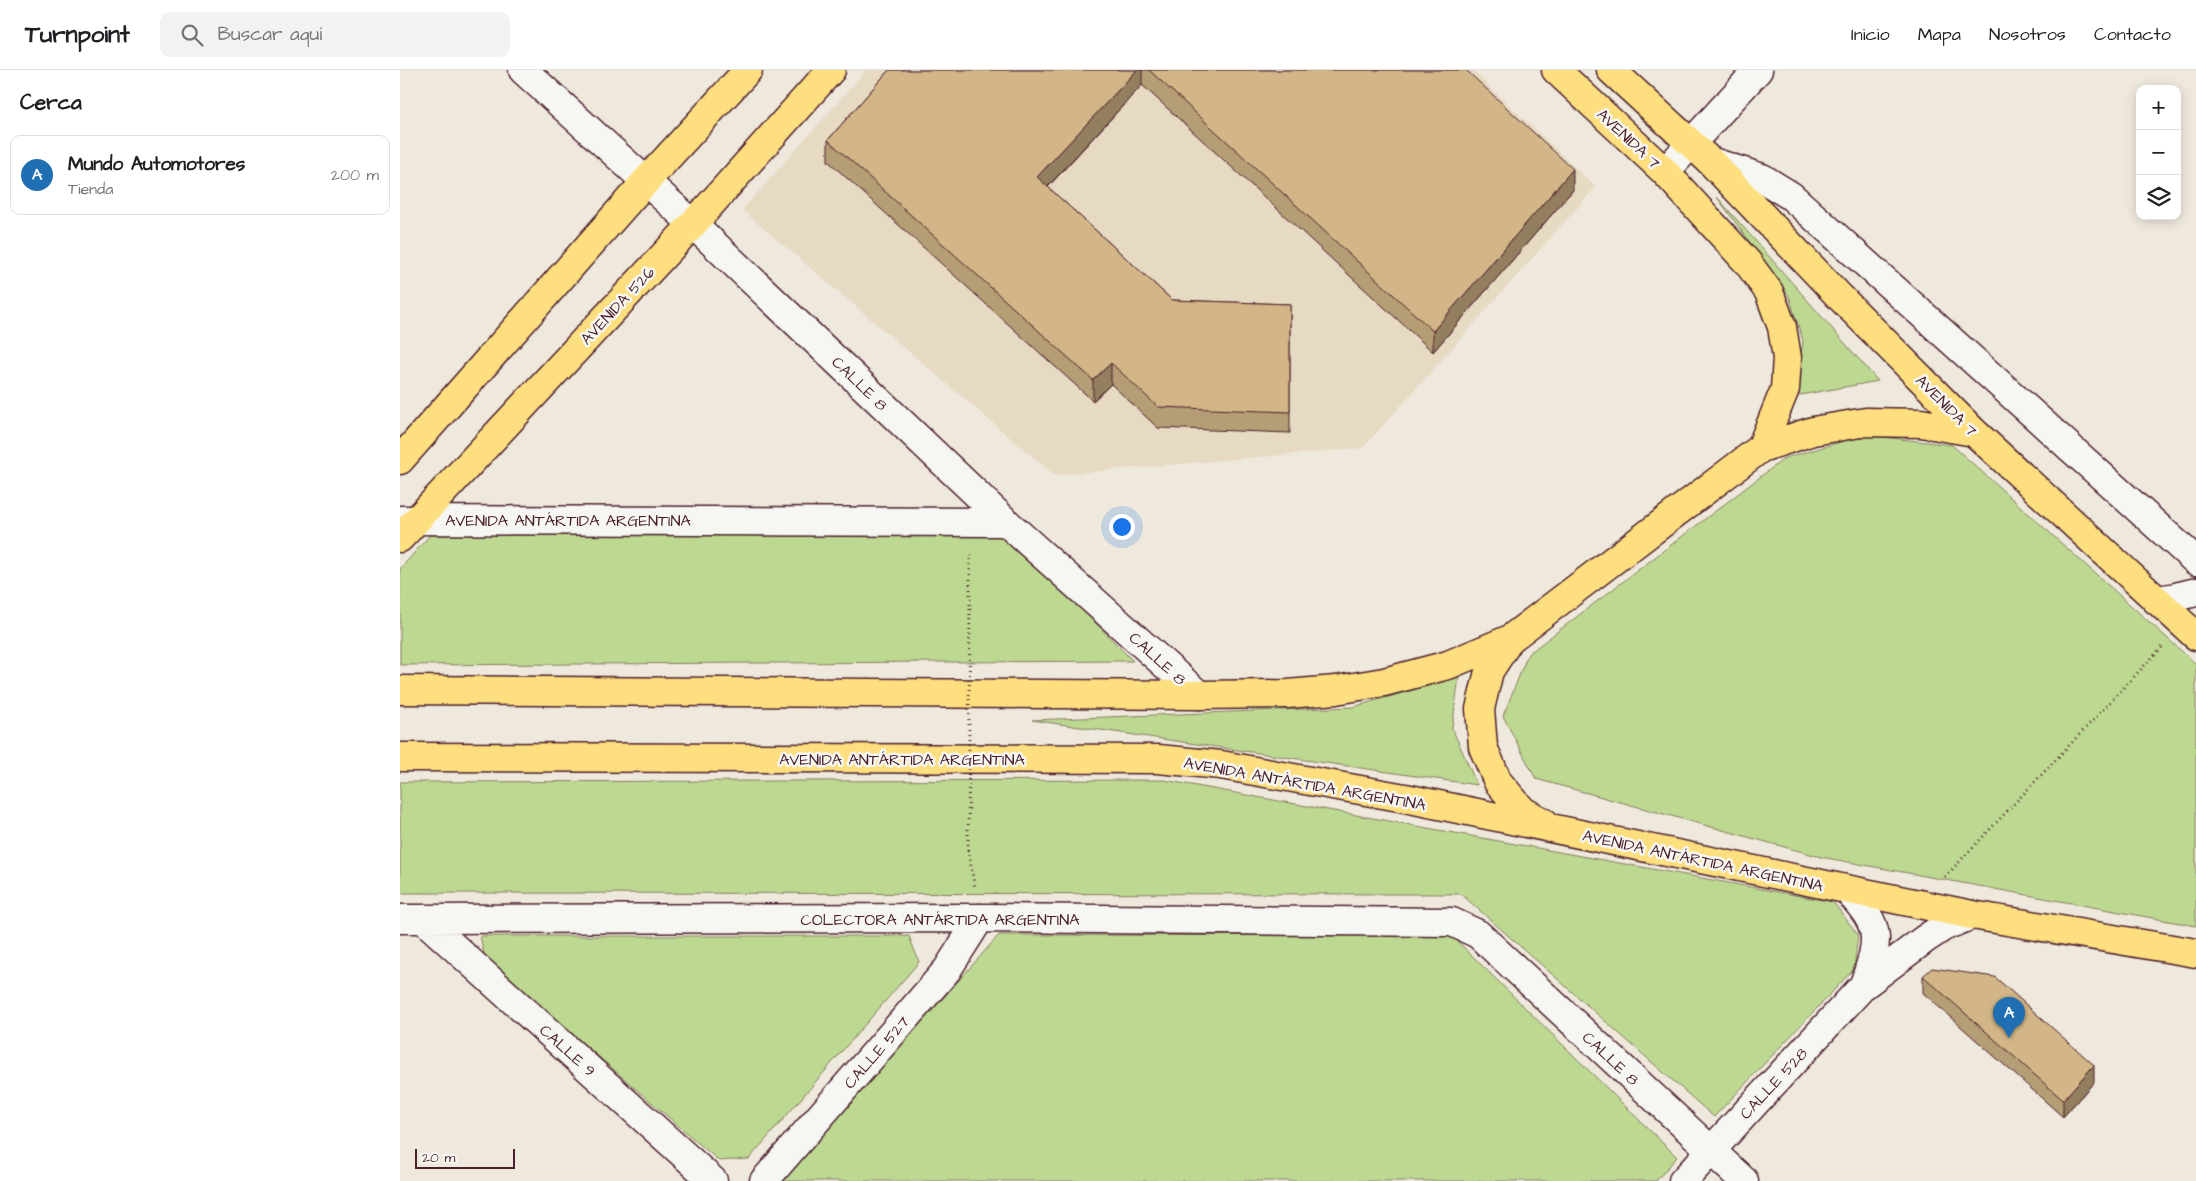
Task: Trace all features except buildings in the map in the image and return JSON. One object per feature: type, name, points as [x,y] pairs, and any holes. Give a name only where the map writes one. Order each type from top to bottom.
[{"type":"main road","points":[[400,460],[646,181],[748,70]]},
{"type":"main road","name":"AVENIDA 526","points":[[406,526],[693,224],[831,70]]},
{"type":"main road","name":"AVENIDA 7","points":[[1556,70],[1666,172],[1748,263],[1769,292],[1782,327],[1787,358],[1785,389],[1761,448]]},
{"type":"main road","name":"AVENIDA 7","points":[[1611,70],[1700,152],[1838,296],[1974,432],[2190,630]]},
{"type":"main road","points":[[400,690],[1199,695],[1287,694],[1336,690],[1384,682],[1448,665],[1510,639],[1761,448],[1813,431],[1866,422],[1920,423],[1974,432]]},
{"type":"main road","points":[[1510,639],[1489,671],[1480,709],[1483,747],[1498,782],[1523,811],[1557,830]]},
{"type":"main road","name":"AVENIDA ANTÁRTIDA ARGENTINA","points":[[400,757],[1158,759],[1221,765],[1405,798],[1919,905],[2196,953]]},
{"type":"street","name":"CALLE 8","points":[[523,70],[693,224],[1006,522],[1199,695]]},
{"type":"street","points":[[1666,172],[1700,152],[1758,70]]},
{"type":"street","name":"AVENIDA 7","points":[[1700,152],[1762,178],[1791,196],[2196,561]]},
{"type":"street","name":"AVENIDA ANTÁRTIDA ARGENTINA","points":[[406,526],[1006,522]]},
{"type":"street","points":[[2156,600],[2196,592]]},
{"type":"street","name":"CALLE 528","points":[[1848,891],[1872,919],[1876,931],[1876,950],[1864,985]]},
{"type":"street","name":"CALLE 528","points":[[1683,1181],[1864,985],[1925,939],[1944,927],[1972,915]]},
{"type":"street","name":"COLECTORA ANTÁRTIDA ARGENTINA","points":[[412,919],[980,918],[1452,922],[1478,934]]},
{"type":"street","name":"CALLE 527","points":[[764,1181],[946,970],[980,918]]},
{"type":"street","name":"CALLE 9","points":[[412,919],[713,1181]]},
{"type":"street","name":"CALLE 8","points":[[1478,934],[1744,1181]]},
{"type":"path","points":[[980,918],[968,850],[970,556],[1006,522]]},
{"type":"path","points":[[1919,905],[2190,630]]},
{"type":"shaded area","points":[[866,70],[1472,70],[1596,187],[1363,448],[1054,475],[742,210]]},
{"type":"green space","points":[[1717,197],[1878,381],[1795,396],[1803,341],[1789,296]]},
{"type":"green space","points":[[1865,435],[1952,445],[2196,664],[2196,926],[1821,857],[1536,779],[1503,716],[1528,654],[1785,458]]},
{"type":"green space","points":[[1008,534],[1133,661],[400,665],[400,569],[430,535]]},
{"type":"green space","points":[[1459,677],[1452,728],[1477,785],[1032,720],[1353,707]]},
{"type":"green space","points":[[1164,780],[1833,902],[1858,935],[1854,969],[1714,1117],[1461,894],[400,893],[400,782]]},
{"type":"green space","points":[[999,935],[1452,936],[1677,1157],[1656,1181],[781,1181]]},
{"type":"green space","points":[[480,936],[909,936],[919,962],[749,1159],[719,1161],[485,958]]},
{"type":"place","name":"Mundo Automotores","points":[[2009,1038]]}]
